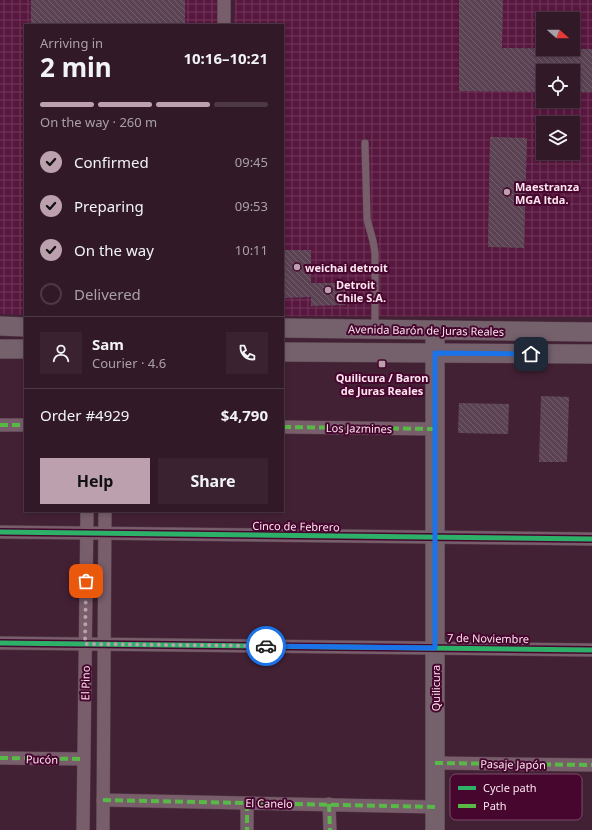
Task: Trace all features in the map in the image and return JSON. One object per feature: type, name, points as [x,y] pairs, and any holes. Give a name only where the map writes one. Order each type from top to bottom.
[{"type":"street","points":[[224,0],[224,24]]},
{"type":"street","points":[[0,326],[24,327]]},
{"type":"street","name":"Avenida Barón de Juras Reales","points":[[284,328],[592,332]]},
{"type":"street","name":"Quilicura","points":[[435,330],[435,830]]},
{"type":"street","points":[[0,349],[24,349]]},
{"type":"street","name":"Avenida Barón de Juras Reales","points":[[284,352],[592,354]]},
{"type":"street","points":[[0,425],[24,425]]},
{"type":"street","name":"Los Jazmines","points":[[284,427],[435,429]]},
{"type":"street","name":"El Pino","points":[[83,830],[86,512]]},
{"type":"street","name":"El Pino","points":[[103,830],[105,512]]},
{"type":"street","name":"Cinco de Febrero","points":[[0,532],[592,539]]},
{"type":"street","name":"7 de Noviembre","points":[[0,643],[592,650]]},
{"type":"street","name":"Pucón","points":[[0,758],[84,759]]},
{"type":"street","name":"Pasaje Japón","points":[[435,763],[592,764]]},
{"type":"street","name":"El Canelo","points":[[103,800],[435,806]]},
{"type":"street","points":[[247,803],[247,830]]},
{"type":"street","points":[[329,804],[330,830]]},
{"type":"lane","points":[[365,143],[366,219],[375,253],[375,329]]},
{"type":"shaded area","points":[[0,0],[218,0],[218,24],[24,24],[24,315],[0,314]]},
{"type":"shaded area","points":[[235,0],[592,0],[592,317],[284,316],[284,24],[234,24]]},
{"type":"building","points":[[31,0],[185,0],[185,24],[31,24]]},
{"type":"building","points":[[459,0],[503,0],[502,48],[536,48],[536,56],[580,56],[580,49],[592,49],[592,92],[580,92],[580,64],[536,64],[536,92],[459,91]]},
{"type":"building","name":"Maestranza MGA ltda.","points":[[490,137],[527,138],[524,248],[488,247]]},
{"type":"building","name":"weichai detroit","points":[[284,250],[311,250],[311,283],[345,283],[345,305],[311,306],[311,297],[284,298]]},
{"type":"building","points":[[541,396],[569,397],[567,462],[539,462]]},
{"type":"building","points":[[459,403],[509,404],[508,434],[458,433]]},
{"type":"marked path","points":[[0,425],[24,425]]},
{"type":"marked path","points":[[284,427],[435,429]]},
{"type":"marked path","points":[[0,758],[84,759]]},
{"type":"marked path","points":[[435,763],[592,765]]},
{"type":"marked path","points":[[103,800],[435,807]]},
{"type":"marked path","points":[[247,803],[247,830]]},
{"type":"marked path","points":[[329,804],[330,830]]},
{"type":"cycle path","points":[[0,532],[592,539]]},
{"type":"cycle path","points":[[0,643],[592,650]]},
{"type":"way so far","points":[[86,581],[85,644],[266,646]]},
{"type":"place","name":"Maestranza MGA ltda.","points":[[507,192]]},
{"type":"place","name":"weichai detroit","points":[[297,267]]},
{"type":"place","name":"Detroit Chile S.A.","points":[[328,290]]},
{"type":"place","name":"Quilicura / Baron de Juras Reales","points":[[382,364]]},
{"type":"route","points":[[266,646],[435,648],[435,353],[531,354]]}]
